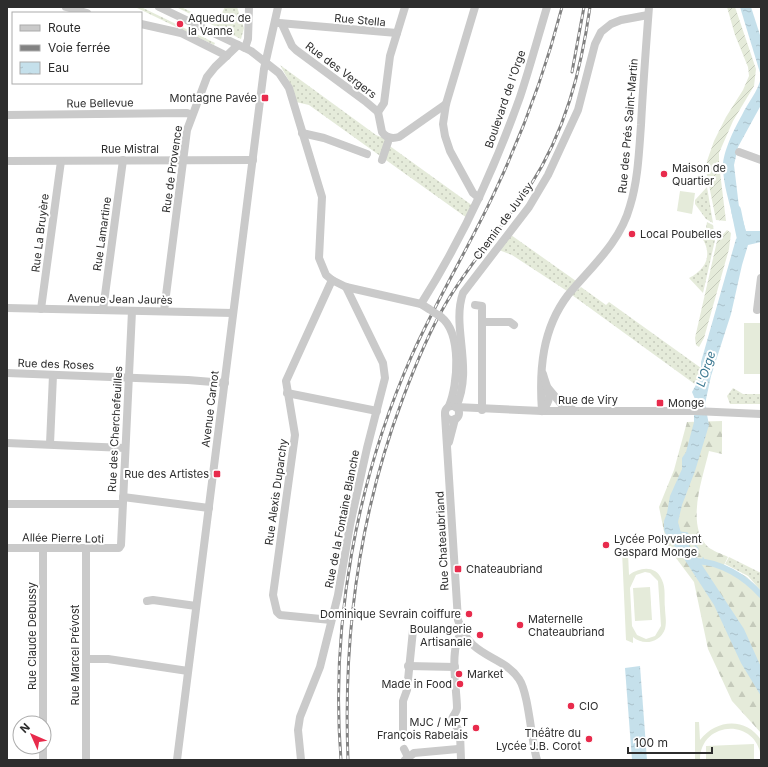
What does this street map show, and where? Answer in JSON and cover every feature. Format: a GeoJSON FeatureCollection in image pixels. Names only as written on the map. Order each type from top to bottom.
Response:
{"type":"FeatureCollection","features":[{"type":"Feature","properties":{"kind":"street"},"geometry":{"type":"LineString","coordinates":[[66,7],[84,12]]}},
{"type":"Feature","properties":{"kind":"street"},"geometry":{"type":"LineString","coordinates":[[159,7],[242,46],[266,61],[286,81],[322,197],[319,258],[321,266],[332,280],[346,287],[421,304],[441,317],[450,327],[456,359],[457,369],[452,407]]}},
{"type":"Feature","properties":{"kind":"street"},"geometry":{"type":"LineString","coordinates":[[241,7],[249,11],[248,39],[242,46]]}},
{"type":"Feature","properties":{"kind":"street","name":"Avenue Carnot"},"geometry":{"type":"LineString","coordinates":[[177,760],[252,160],[266,61],[278,23],[278,7]]}},
{"type":"Feature","properties":{"kind":"street"},"geometry":{"type":"LineString","coordinates":[[382,160],[387,139],[382,132],[378,112],[384,103],[390,56],[405,7]]}},
{"type":"Feature","properties":{"kind":"street"},"geometry":{"type":"LineString","coordinates":[[476,7],[446,104],[443,124],[450,151],[473,192],[480,198]]}},
{"type":"Feature","properties":{"kind":"street","name":"Boulevard de l'Orge"},"geometry":{"type":"LineString","coordinates":[[421,304],[456,245],[480,198],[520,96],[547,7]]}},
{"type":"Feature","properties":{"kind":"street","name":"Chemin de Juvisy"},"geometry":{"type":"LineString","coordinates":[[452,407],[464,377],[460,308],[463,293],[529,207],[548,176],[578,110],[595,44],[601,32],[616,22],[649,11]]}},
{"type":"Feature","properties":{"kind":"street","name":"Rue des Prés Saint-Martin"},"geometry":{"type":"LineString","coordinates":[[542,411],[541,364],[547,336],[555,317],[568,296],[612,243],[626,220],[630,206],[638,158],[649,11]]}},
{"type":"Feature","properties":{"kind":"street","name":"Rue Stella"},"geometry":{"type":"LineString","coordinates":[[278,23],[397,34]]}},
{"type":"Feature","properties":{"kind":"street","name":"Rue des Vergers"},"geometry":{"type":"LineString","coordinates":[[278,23],[296,50],[378,112]]}},
{"type":"Feature","properties":{"kind":"street"},"geometry":{"type":"LineString","coordinates":[[142,24],[181,33],[226,56]]}},
{"type":"Feature","properties":{"kind":"street","name":"Rue de Provence"},"geometry":{"type":"LineString","coordinates":[[164,311],[187,130],[207,77],[226,56],[242,46]]}},
{"type":"Feature","properties":{"kind":"street"},"geometry":{"type":"LineString","coordinates":[[387,139],[399,137],[446,104]]}},
{"type":"Feature","properties":{"kind":"street","name":"Rue Bellevue"},"geometry":{"type":"LineString","coordinates":[[7,115],[187,113],[192,115]]}},
{"type":"Feature","properties":{"kind":"street"},"geometry":{"type":"LineString","coordinates":[[302,133],[324,138],[367,154]]}},
{"type":"Feature","properties":{"kind":"street"},"geometry":{"type":"LineString","coordinates":[[739,152],[761,160]]}},
{"type":"Feature","properties":{"kind":"street","name":"Rue Lamartine"},"geometry":{"type":"LineString","coordinates":[[103,310],[123,160]]}},
{"type":"Feature","properties":{"kind":"street","name":"Rue Mistral"},"geometry":{"type":"LineString","coordinates":[[7,161],[252,160]]}},
{"type":"Feature","properties":{"kind":"street","name":"Rue La Bruyère"},"geometry":{"type":"LineString","coordinates":[[41,309],[61,161]]}},
{"type":"Feature","properties":{"kind":"street"},"geometry":{"type":"LineString","coordinates":[[757,310],[761,278]]}},
{"type":"Feature","properties":{"kind":"street","name":"Rue Alexis Duparchy"},"geometry":{"type":"LineString","coordinates":[[331,620],[280,615],[277,612],[273,595],[294,435],[286,381],[332,280]]}},
{"type":"Feature","properties":{"kind":"street","name":"Rue de la Fontaine Blanche"},"geometry":{"type":"LineString","coordinates":[[300,760],[299,722],[320,667],[338,595],[350,525],[384,384],[385,368],[346,287]]}},
{"type":"Feature","properties":{"kind":"street"},"geometry":{"type":"LineString","coordinates":[[475,304],[482,306],[482,410]]}},
{"type":"Feature","properties":{"kind":"street","name":"Avenue Jean Jaurès"},"geometry":{"type":"LineString","coordinates":[[7,308],[233,313]]}},
{"type":"Feature","properties":{"kind":"street","name":"Rue des Cherchefeuilles"},"geometry":{"type":"LineString","coordinates":[[119,548],[121,545],[132,311]]}},
{"type":"Feature","properties":{"kind":"street"},"geometry":{"type":"LineString","coordinates":[[482,322],[510,322],[514,325]]}},
{"type":"Feature","properties":{"kind":"street","name":"Rue des Prés Saint-Martin"},"geometry":{"type":"LineString","coordinates":[[541,364],[548,388],[549,399],[542,411]]}},
{"type":"Feature","properties":{"kind":"street","name":"Rue des Roses"},"geometry":{"type":"LineString","coordinates":[[7,373],[225,383]]}},
{"type":"Feature","properties":{"kind":"street"},"geometry":{"type":"LineString","coordinates":[[50,444],[53,375]]}},
{"type":"Feature","properties":{"kind":"street","name":"Rue des Prés Saint-Martin"},"geometry":{"type":"LineString","coordinates":[[548,388],[562,405],[577,411]]}},
{"type":"Feature","properties":{"kind":"street"},"geometry":{"type":"LineString","coordinates":[[287,393],[377,411]]}},
{"type":"Feature","properties":{"kind":"street"},"geometry":{"type":"LineString","coordinates":[[452,407],[458,411],[456,418],[449,419],[445,415],[446,409],[452,407]]}},
{"type":"Feature","properties":{"kind":"street","name":"Rue de Viry"},"geometry":{"type":"LineString","coordinates":[[452,407],[482,410],[542,411],[702,411]]}},
{"type":"Feature","properties":{"kind":"street"},"geometry":{"type":"LineString","coordinates":[[702,411],[761,409]]}},
{"type":"Feature","properties":{"kind":"street","name":"Rue de Viry"},"geometry":{"type":"LineString","coordinates":[[456,418],[482,410]]}},
{"type":"Feature","properties":{"kind":"street"},"geometry":{"type":"LineString","coordinates":[[702,411],[721,414],[761,414]]}},
{"type":"Feature","properties":{"kind":"street","name":"Rue Chateaubriand"},"geometry":{"type":"LineString","coordinates":[[445,415],[457,615],[463,632]]}},
{"type":"Feature","properties":{"kind":"street","name":"Rue Chateaubriand"},"geometry":{"type":"LineString","coordinates":[[448,448],[450,435],[456,418]]}},
{"type":"Feature","properties":{"kind":"street"},"geometry":{"type":"LineString","coordinates":[[7,443],[125,448]]}},
{"type":"Feature","properties":{"kind":"street"},"geometry":{"type":"LineString","coordinates":[[7,504],[123,501],[209,508]]}},
{"type":"Feature","properties":{"kind":"street","name":"Allée Pierre Loti"},"geometry":{"type":"LineString","coordinates":[[7,548],[119,548]]}},
{"type":"Feature","properties":{"kind":"street","name":"Rue Claude Debussy"},"geometry":{"type":"LineString","coordinates":[[43,715],[44,549]]}},
{"type":"Feature","properties":{"kind":"street","name":"Rue Marcel Prévost"},"geometry":{"type":"LineString","coordinates":[[86,549],[86,760]]}},
{"type":"Feature","properties":{"kind":"street"},"geometry":{"type":"LineString","coordinates":[[147,601],[153,600],[196,606]]}},
{"type":"Feature","properties":{"kind":"street"},"geometry":{"type":"LineString","coordinates":[[403,738],[403,700],[406,690],[413,630]]}},
{"type":"Feature","properties":{"kind":"street"},"geometry":{"type":"LineString","coordinates":[[461,760],[460,733],[452,719],[457,710],[455,667],[458,638],[463,632],[478,650],[508,668],[518,678],[523,688],[537,760]]}},
{"type":"Feature","properties":{"kind":"street"},"geometry":{"type":"LineString","coordinates":[[86,659],[108,659],[188,671]]}},
{"type":"Feature","properties":{"kind":"street"},"geometry":{"type":"LineString","coordinates":[[408,666],[455,667]]}},
{"type":"Feature","properties":{"kind":"street"},"geometry":{"type":"LineString","coordinates":[[404,749],[406,758],[414,753],[458,749]]}},
{"type":"Feature","properties":{"kind":"green space"},"geometry":{"type":"Polygon","coordinates":[[[135,7],[141,7],[215,43],[214,45],[135,7]]]}},
{"type":"Feature","properties":{"kind":"green space"},"geometry":{"type":"Polygon","coordinates":[[[176,7],[181,7],[216,24],[225,7],[237,7],[244,28],[241,39],[176,7]]]}},
{"type":"Feature","properties":{"kind":"green space"},"geometry":{"type":"Polygon","coordinates":[[[727,7],[735,7],[756,69],[754,86],[733,121],[719,153],[726,221],[716,220],[706,170],[707,161],[714,141],[726,117],[743,90],[749,76],[748,67],[735,35],[727,7]]]}},
{"type":"Feature","properties":{"kind":"green space"},"geometry":{"type":"Polygon","coordinates":[[[280,65],[376,135],[388,140],[387,144],[473,206],[467,218],[309,105],[296,102],[293,88],[280,65]]]}},
{"type":"Feature","properties":{"kind":"green space"},"geometry":{"type":"Polygon","coordinates":[[[707,187],[713,223],[706,219],[695,204],[695,200],[707,187]]]}},
{"type":"Feature","properties":{"kind":"green space"},"geometry":{"type":"Polygon","coordinates":[[[680,191],[695,193],[692,214],[677,211],[680,191]]]}},
{"type":"Feature","properties":{"kind":"green space"},"geometry":{"type":"Polygon","coordinates":[[[707,222],[713,225],[715,240],[703,293],[689,278],[701,269],[707,259],[706,247],[699,234],[706,228],[707,222]]]}},
{"type":"Feature","properties":{"kind":"green space"},"geometry":{"type":"Polygon","coordinates":[[[727,230],[731,233],[729,249],[704,338],[699,347],[696,345],[695,338],[717,241],[727,230]]]}},
{"type":"Feature","properties":{"kind":"green space"},"geometry":{"type":"Polygon","coordinates":[[[511,235],[576,281],[567,291],[512,255],[499,250],[511,235]]]}},
{"type":"Feature","properties":{"kind":"green space"},"geometry":{"type":"Polygon","coordinates":[[[581,287],[606,305],[609,302],[701,368],[701,376],[696,385],[572,295],[581,287]]]}},
{"type":"Feature","properties":{"kind":"green space"},"geometry":{"type":"Polygon","coordinates":[[[744,323],[761,323],[761,374],[744,374],[744,323]]]}},
{"type":"Feature","properties":{"kind":"green space"},"geometry":{"type":"Polygon","coordinates":[[[733,388],[743,394],[761,394],[761,404],[730,404],[727,396],[733,388]]]}},
{"type":"Feature","properties":{"kind":"green space"},"geometry":{"type":"Polygon","coordinates":[[[722,421],[722,454],[709,451],[698,500],[698,526],[701,538],[708,547],[728,557],[724,565],[747,577],[761,592],[761,733],[732,701],[708,649],[694,582],[667,546],[659,507],[674,470],[687,422],[722,421]]]}},
{"type":"Feature","properties":{"kind":"green space"},"geometry":{"type":"Polygon","coordinates":[[[622,551],[628,553],[629,575],[638,570],[647,569],[656,572],[659,575],[664,586],[666,621],[663,634],[651,642],[642,642],[633,637],[633,643],[626,640],[622,551]],[[645,572],[636,575],[630,588],[632,626],[637,635],[646,639],[655,636],[661,626],[658,581],[650,573],[645,572]]]}},
{"type":"Feature","properties":{"kind":"green space"},"geometry":{"type":"Polygon","coordinates":[[[729,557],[761,573],[761,591],[748,576],[725,564],[729,557]]]}},
{"type":"Feature","properties":{"kind":"green space"},"geometry":{"type":"Polygon","coordinates":[[[650,587],[652,620],[635,621],[633,588],[650,587]]]}},
{"type":"Feature","properties":{"kind":"green space"},"geometry":{"type":"Polygon","coordinates":[[[695,722],[699,722],[700,740],[714,728],[722,725],[739,724],[747,727],[761,740],[761,757],[757,744],[749,735],[740,730],[729,729],[718,731],[709,737],[702,747],[700,760],[695,760],[695,722]]]}},
{"type":"Feature","properties":{"kind":"green space"},"geometry":{"type":"Polygon","coordinates":[[[754,744],[754,760],[706,760],[706,746],[754,744]]]}},
{"type":"Feature","properties":{"kind":"water"},"geometry":{"type":"Polygon","coordinates":[[[740,7],[751,7],[761,38],[761,76],[740,7]]]}},
{"type":"Feature","properties":{"kind":"water","name":"L'Orge"},"geometry":{"type":"Polygon","coordinates":[[[761,77],[761,105],[738,147],[734,165],[739,207],[746,231],[761,231],[761,242],[748,245],[742,265],[731,314],[711,376],[705,404],[709,425],[695,471],[682,505],[678,522],[681,533],[744,629],[761,667],[761,696],[741,663],[714,605],[679,551],[668,539],[664,530],[664,521],[670,496],[682,469],[682,458],[686,452],[694,422],[694,411],[697,411],[697,404],[692,392],[701,376],[701,362],[736,239],[743,232],[740,224],[733,219],[724,180],[723,160],[732,134],[755,92],[761,77]]]}},
{"type":"Feature","properties":{"kind":"water"},"geometry":{"type":"Polygon","coordinates":[[[640,666],[647,760],[632,760],[625,668],[640,666]]]}},
{"type":"Feature","properties":{"kind":"waterway","name":"L'Orge"},"geometry":{"type":"LineString","coordinates":[[736,210],[742,239],[741,245]]}},
{"type":"Feature","properties":{"kind":"waterway"},"geometry":{"type":"LineString","coordinates":[[678,532],[687,533],[698,549]]}},
{"type":"Feature","properties":{"kind":"waterway"},"geometry":{"type":"LineString","coordinates":[[703,558],[704,562]]}},
{"type":"Feature","properties":{"kind":"waterway"},"geometry":{"type":"LineString","coordinates":[[696,561],[723,567],[748,582],[761,595]]}},
{"type":"Feature","properties":{"kind":"railway"},"geometry":{"type":"LineString","coordinates":[[341,760],[339,709],[340,657],[344,605],[362,502],[376,451],[393,402],[422,333],[487,208],[507,165],[542,76],[562,7]]}},
{"type":"Feature","properties":{"kind":"railway"},"geometry":{"type":"LineString","coordinates":[[572,72],[584,7]]}},
{"type":"Feature","properties":{"kind":"railway"},"geometry":{"type":"LineString","coordinates":[[348,760],[348,667],[357,576],[375,486],[388,442],[412,374],[439,316],[465,274],[530,186],[553,144],[562,123],[576,78],[582,54],[590,7]]}},
{"type":"Feature","properties":{"kind":"place","name":"Aqueduc de la Vanne"},"geometry":{"type":"Point","coordinates":[180,24]}},
{"type":"Feature","properties":{"kind":"place","name":"Montagne Pavée"},"geometry":{"type":"Point","coordinates":[265,98]}},
{"type":"Feature","properties":{"kind":"place","name":"Maison de Quartier"},"geometry":{"type":"Point","coordinates":[664,174]}},
{"type":"Feature","properties":{"kind":"place","name":"Local Poubelles"},"geometry":{"type":"Point","coordinates":[632,234]}},
{"type":"Feature","properties":{"kind":"place","name":"Monge"},"geometry":{"type":"Point","coordinates":[660,403]}},
{"type":"Feature","properties":{"kind":"place","name":"Rue des Artistes"},"geometry":{"type":"Point","coordinates":[217,474]}},
{"type":"Feature","properties":{"kind":"place","name":"Lycée Polyvalent Gaspard Monge"},"geometry":{"type":"Point","coordinates":[606,545]}},
{"type":"Feature","properties":{"kind":"place","name":"Chateaubriand"},"geometry":{"type":"Point","coordinates":[458,569]}},
{"type":"Feature","properties":{"kind":"place","name":"Dominique Sevrain coiffure"},"geometry":{"type":"Point","coordinates":[469,614]}},
{"type":"Feature","properties":{"kind":"place","name":"Maternelle Chateaubriand"},"geometry":{"type":"Point","coordinates":[520,625]}},
{"type":"Feature","properties":{"kind":"place","name":"Boulangerie Artisanale"},"geometry":{"type":"Point","coordinates":[480,635]}},
{"type":"Feature","properties":{"kind":"place","name":"Market"},"geometry":{"type":"Point","coordinates":[459,674]}},
{"type":"Feature","properties":{"kind":"place","name":"Made in Food"},"geometry":{"type":"Point","coordinates":[460,684]}},
{"type":"Feature","properties":{"kind":"place","name":"CIO"},"geometry":{"type":"Point","coordinates":[571,706]}},
{"type":"Feature","properties":{"kind":"place","name":"MJC / MPT François Rabelais"},"geometry":{"type":"Point","coordinates":[476,728]}},
{"type":"Feature","properties":{"kind":"place","name":"Théâtre du Lycée J.B. Corot"},"geometry":{"type":"Point","coordinates":[589,739]}}]}
